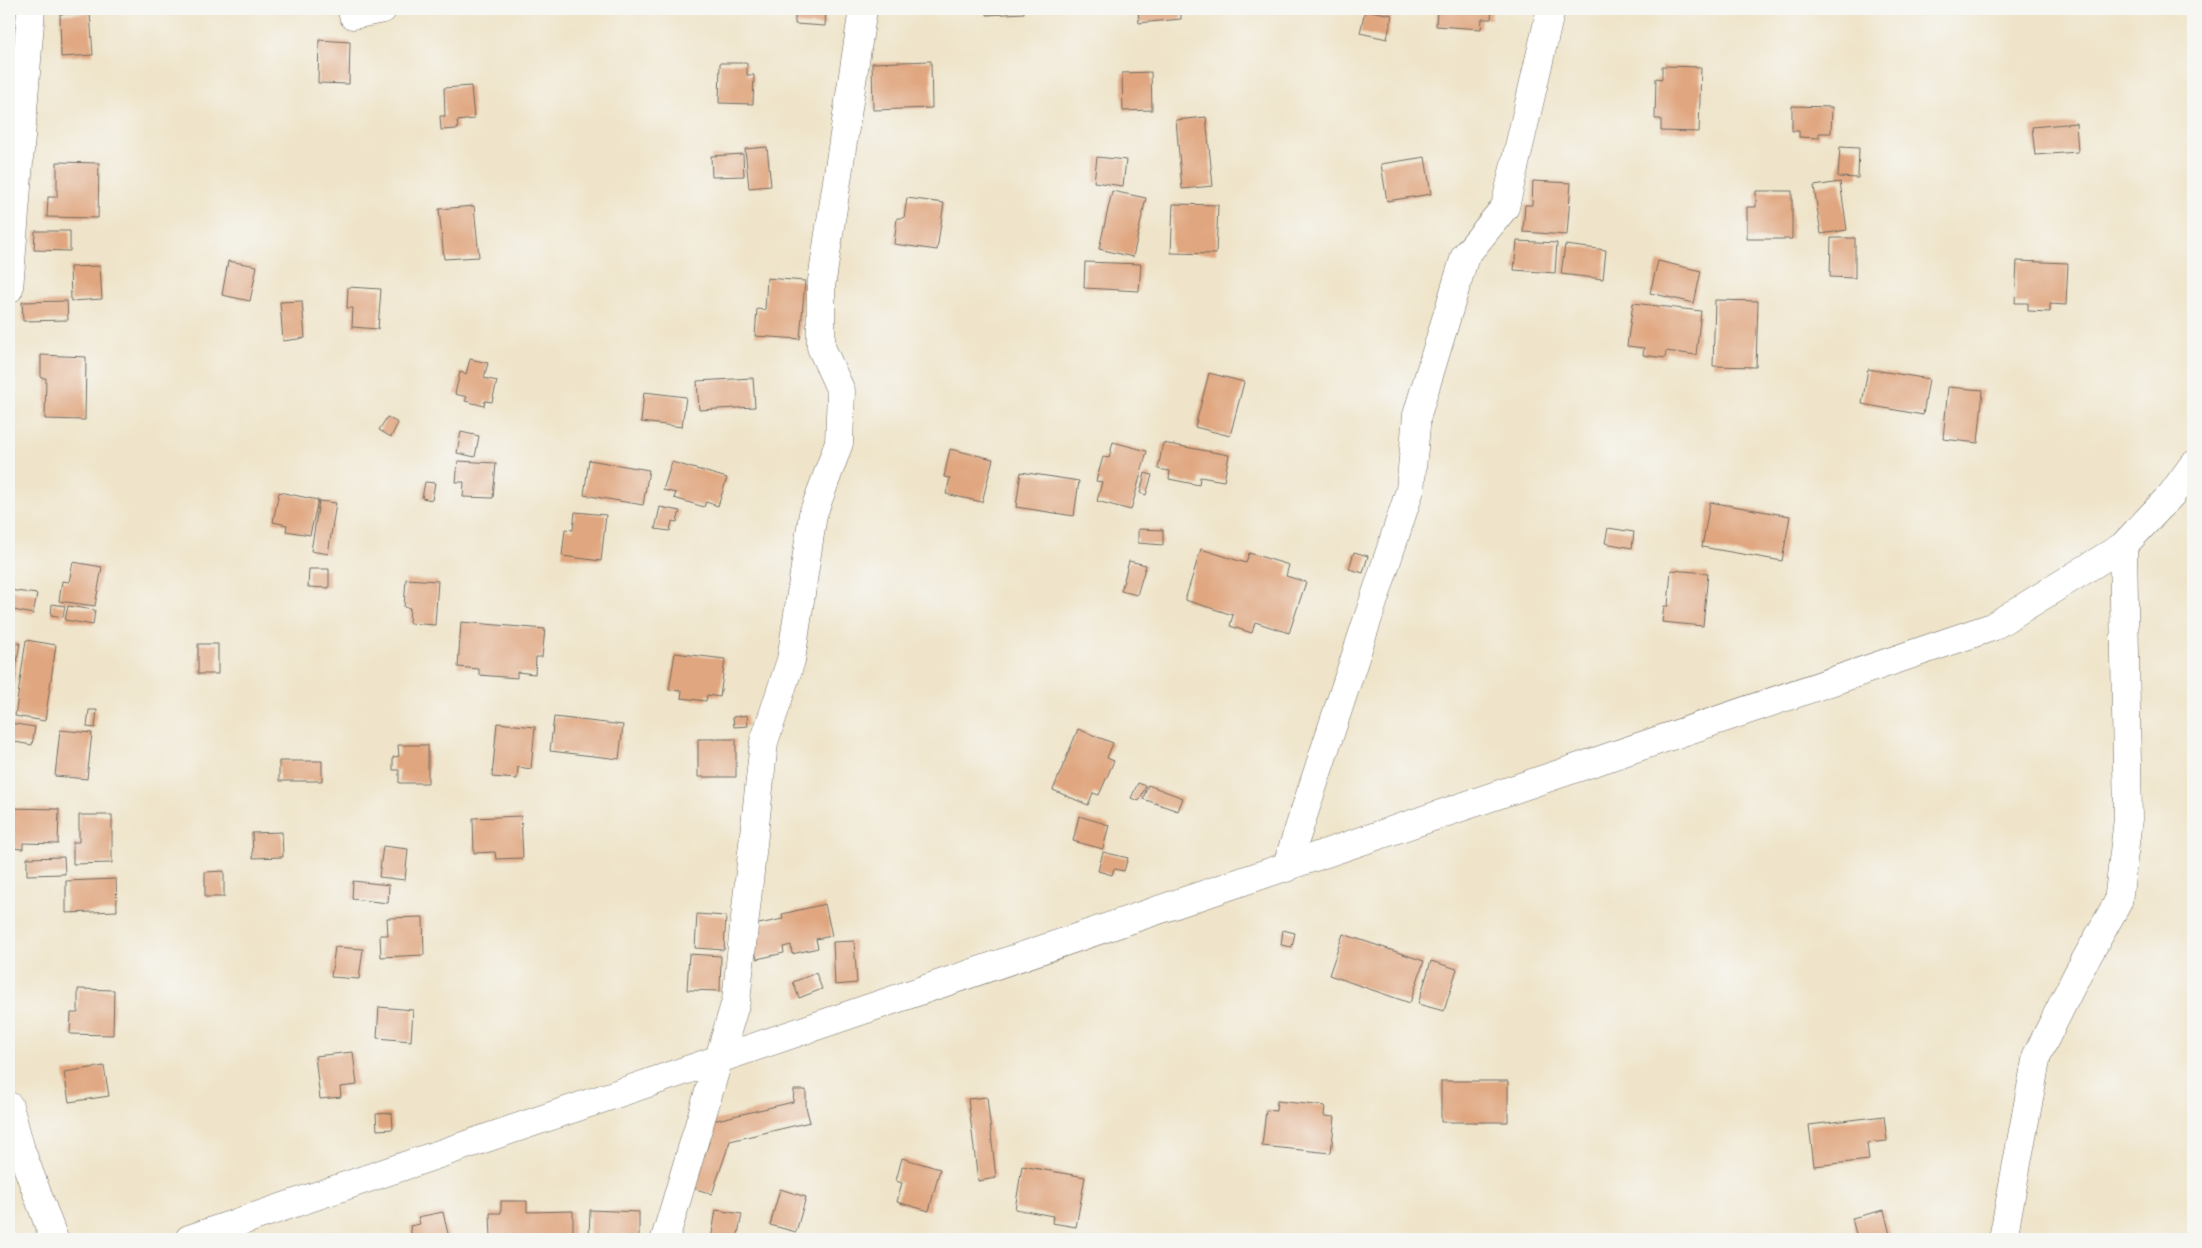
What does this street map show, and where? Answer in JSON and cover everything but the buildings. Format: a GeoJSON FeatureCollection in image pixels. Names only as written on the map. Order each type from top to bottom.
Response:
{"type":"FeatureCollection","features":[{"type":"Feature","properties":{"kind":"street"},"geometry":{"type":"LineString","coordinates":[[9,289],[30,9]]}},
{"type":"Feature","properties":{"kind":"street"},"geometry":{"type":"LineString","coordinates":[[352,9],[353,15],[383,9]]}},
{"type":"Feature","properties":{"kind":"street"},"geometry":{"type":"LineString","coordinates":[[665,1239],[736,1001],[764,742],[791,660],[813,514],[839,443],[842,391],[821,347],[821,287],[863,9]]}},
{"type":"Feature","properties":{"kind":"street"},"geometry":{"type":"LineString","coordinates":[[1286,868],[1410,490],[1417,415],[1465,256],[1505,207],[1551,9]]}},
{"type":"Feature","properties":{"kind":"street"},"geometry":{"type":"LineString","coordinates":[[189,1239],[1992,627],[2123,546],[2183,495],[2193,465]]}},
{"type":"Feature","properties":{"kind":"street"},"geometry":{"type":"LineString","coordinates":[[2003,1239],[2037,1055],[2078,973],[2118,902],[2128,819],[2123,546]]}},
{"type":"Feature","properties":{"kind":"street"},"geometry":{"type":"LineString","coordinates":[[9,1106],[21,1150],[54,1239]]}}]}
